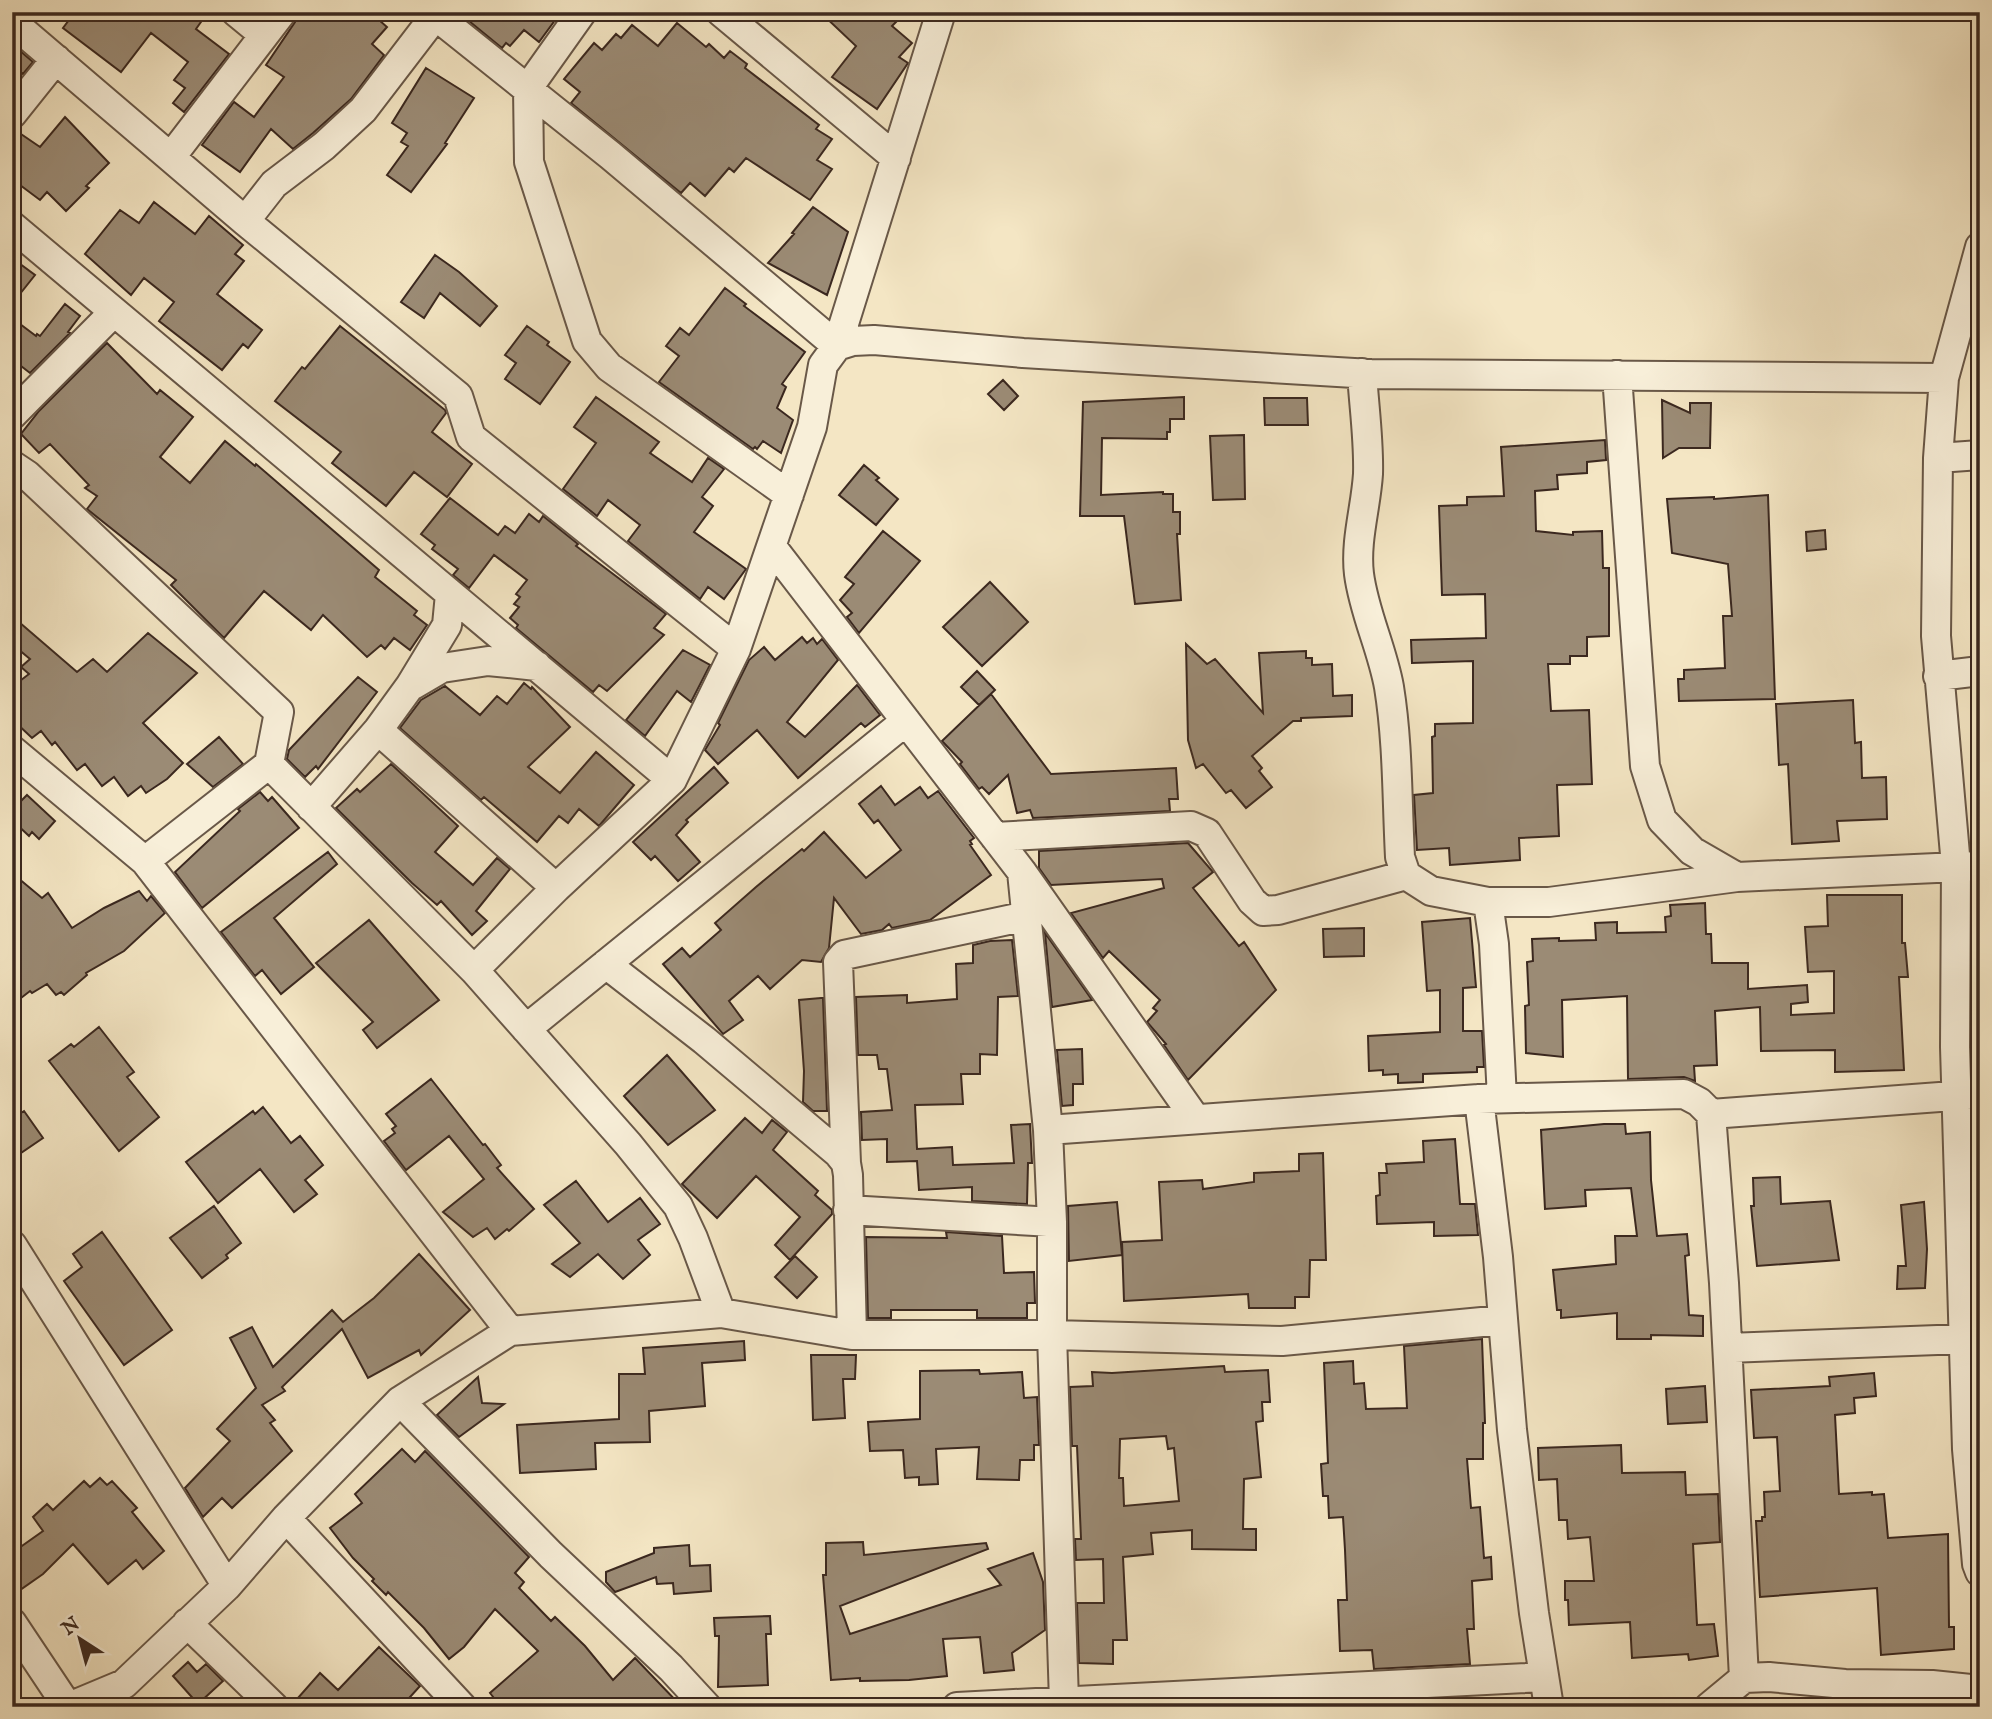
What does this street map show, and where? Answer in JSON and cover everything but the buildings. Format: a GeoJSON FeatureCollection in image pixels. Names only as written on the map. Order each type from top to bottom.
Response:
{"type":"FeatureCollection","features":[{"type":"Feature","properties":{"kind":"street"},"geometry":{"type":"LineString","coordinates":[[236,12],[264,35]]}},
{"type":"Feature","properties":{"kind":"street"},"geometry":{"type":"LineString","coordinates":[[171,157],[282,12]]}},
{"type":"Feature","properties":{"kind":"street"},"geometry":{"type":"LineString","coordinates":[[582,12],[528,88],[529,162],[587,341],[610,367],[789,495]]}},
{"type":"Feature","properties":{"kind":"street"},"geometry":{"type":"LineString","coordinates":[[721,12],[896,158]]}},
{"type":"Feature","properties":{"kind":"street"},"geometry":{"type":"LineString","coordinates":[[474,970],[556,888],[672,780],[736,649],[811,427],[823,365],[837,346],[941,12]]}},
{"type":"Feature","properties":{"kind":"street"},"geometry":{"type":"LineString","coordinates":[[245,221],[274,184],[324,146],[363,110],[433,14],[528,88],[837,346]]}},
{"type":"Feature","properties":{"kind":"street"},"geometry":{"type":"LineString","coordinates":[[12,22],[245,221],[458,396],[471,437],[736,649]]}},
{"type":"Feature","properties":{"kind":"street"},"geometry":{"type":"LineString","coordinates":[[12,114],[56,59]]}},
{"type":"Feature","properties":{"kind":"street"},"geometry":{"type":"LineString","coordinates":[[12,226],[672,780]]}},
{"type":"Feature","properties":{"kind":"street"},"geometry":{"type":"LineString","coordinates":[[1980,247],[1944,378],[1938,458],[1936,636],[1938,676],[1968,866],[1955,1047],[1968,1095],[1964,1339],[1975,1482],[1977,1564],[1980,1572]]}},
{"type":"Feature","properties":{"kind":"street"},"geometry":{"type":"LineString","coordinates":[[12,415],[114,312]]}},
{"type":"Feature","properties":{"kind":"street"},"geometry":{"type":"LineString","coordinates":[[837,346],[853,341],[874,340],[1023,353],[1362,373],[1944,378]]}},
{"type":"Feature","properties":{"kind":"street"},"geometry":{"type":"LineString","coordinates":[[1362,373],[1368,459],[1361,521],[1359,574],[1389,686],[1393,715],[1400,857],[1406,875],[1431,891],[1488,902],[1549,902],[1737,877],[1968,866]]}},
{"type":"Feature","properties":{"kind":"street"},"geometry":{"type":"LineString","coordinates":[[1617,374],[1645,766],[1662,820],[1692,850],[1737,877]]}},
{"type":"Feature","properties":{"kind":"street"},"geometry":{"type":"LineString","coordinates":[[1938,458],[1980,455]]}},
{"type":"Feature","properties":{"kind":"street"},"geometry":{"type":"LineString","coordinates":[[12,465],[27,475],[279,712],[269,764],[145,861]]}},
{"type":"Feature","properties":{"kind":"street"},"geometry":{"type":"LineString","coordinates":[[772,547],[1022,872],[1195,1118]]}},
{"type":"Feature","properties":{"kind":"street"},"geometry":{"type":"LineString","coordinates":[[311,807],[379,730],[410,686],[447,625],[450,594]]}},
{"type":"Feature","properties":{"kind":"street"},"geometry":{"type":"LineString","coordinates":[[410,686],[442,667],[488,661],[537,666]]}},
{"type":"Feature","properties":{"kind":"street"},"geometry":{"type":"LineString","coordinates":[[1938,676],[1980,671]]}},
{"type":"Feature","properties":{"kind":"street"},"geometry":{"type":"LineString","coordinates":[[526,1029],[906,720]]}},
{"type":"Feature","properties":{"kind":"street"},"geometry":{"type":"LineString","coordinates":[[379,730],[556,888]]}},
{"type":"Feature","properties":{"kind":"street"},"geometry":{"type":"LineString","coordinates":[[12,750],[145,861],[510,1331]]}},
{"type":"Feature","properties":{"kind":"street"},"geometry":{"type":"LineString","coordinates":[[269,764],[474,970],[628,1144],[678,1206],[721,1313]]}},
{"type":"Feature","properties":{"kind":"street"},"geometry":{"type":"LineString","coordinates":[[995,837],[1191,826],[1207,834],[1252,901],[1264,911],[1278,910],[1406,875]]}},
{"type":"Feature","properties":{"kind":"street"},"geometry":{"type":"LineString","coordinates":[[1022,872],[1048,1130],[1052,1222],[1052,1335],[1084,1703]]}},
{"type":"Feature","properties":{"kind":"street"},"geometry":{"type":"LineString","coordinates":[[1488,902],[1494,944],[1490,1099],[1498,1256],[1515,1457],[1534,1613],[1549,1707]]}},
{"type":"Feature","properties":{"kind":"street"},"geometry":{"type":"LineString","coordinates":[[852,1335],[838,962],[844,955],[1027,916]]}},
{"type":"Feature","properties":{"kind":"street"},"geometry":{"type":"LineString","coordinates":[[606,964],[735,1066],[838,1153],[846,1163]]}},
{"type":"Feature","properties":{"kind":"street"},"geometry":{"type":"LineString","coordinates":[[1048,1130],[1490,1099],[1684,1094],[1699,1102],[1711,1114],[1728,1348],[1744,1678]]}},
{"type":"Feature","properties":{"kind":"street"},"geometry":{"type":"LineString","coordinates":[[1711,1114],[1968,1095]]}},
{"type":"Feature","properties":{"kind":"street"},"geometry":{"type":"LineString","coordinates":[[848,1210],[1052,1222]]}},
{"type":"Feature","properties":{"kind":"street"},"geometry":{"type":"LineString","coordinates":[[12,1245],[24,1287],[227,1586]]}},
{"type":"Feature","properties":{"kind":"street"},"geometry":{"type":"LineString","coordinates":[[12,1623],[68,1707],[124,1684],[227,1586],[286,1518],[400,1401],[510,1331],[721,1313],[852,1335],[1052,1335],[1282,1340],[1503,1320]]}},
{"type":"Feature","properties":{"kind":"street"},"geometry":{"type":"LineString","coordinates":[[1728,1348],[1964,1339]]}},
{"type":"Feature","properties":{"kind":"street"},"geometry":{"type":"LineString","coordinates":[[400,1401],[551,1555],[671,1668],[707,1707]]}},
{"type":"Feature","properties":{"kind":"street"},"geometry":{"type":"LineString","coordinates":[[286,1518],[462,1707]]}},
{"type":"Feature","properties":{"kind":"street"},"geometry":{"type":"LineString","coordinates":[[187,1623],[268,1705]]}},
{"type":"Feature","properties":{"kind":"street"},"geometry":{"type":"LineString","coordinates":[[957,1707],[1302,1698],[1544,1676]]}},
{"type":"Feature","properties":{"kind":"street"},"geometry":{"type":"LineString","coordinates":[[1709,1707],[1744,1678],[1769,1677],[1840,1695],[1932,1685],[1980,1690]]}}]}
